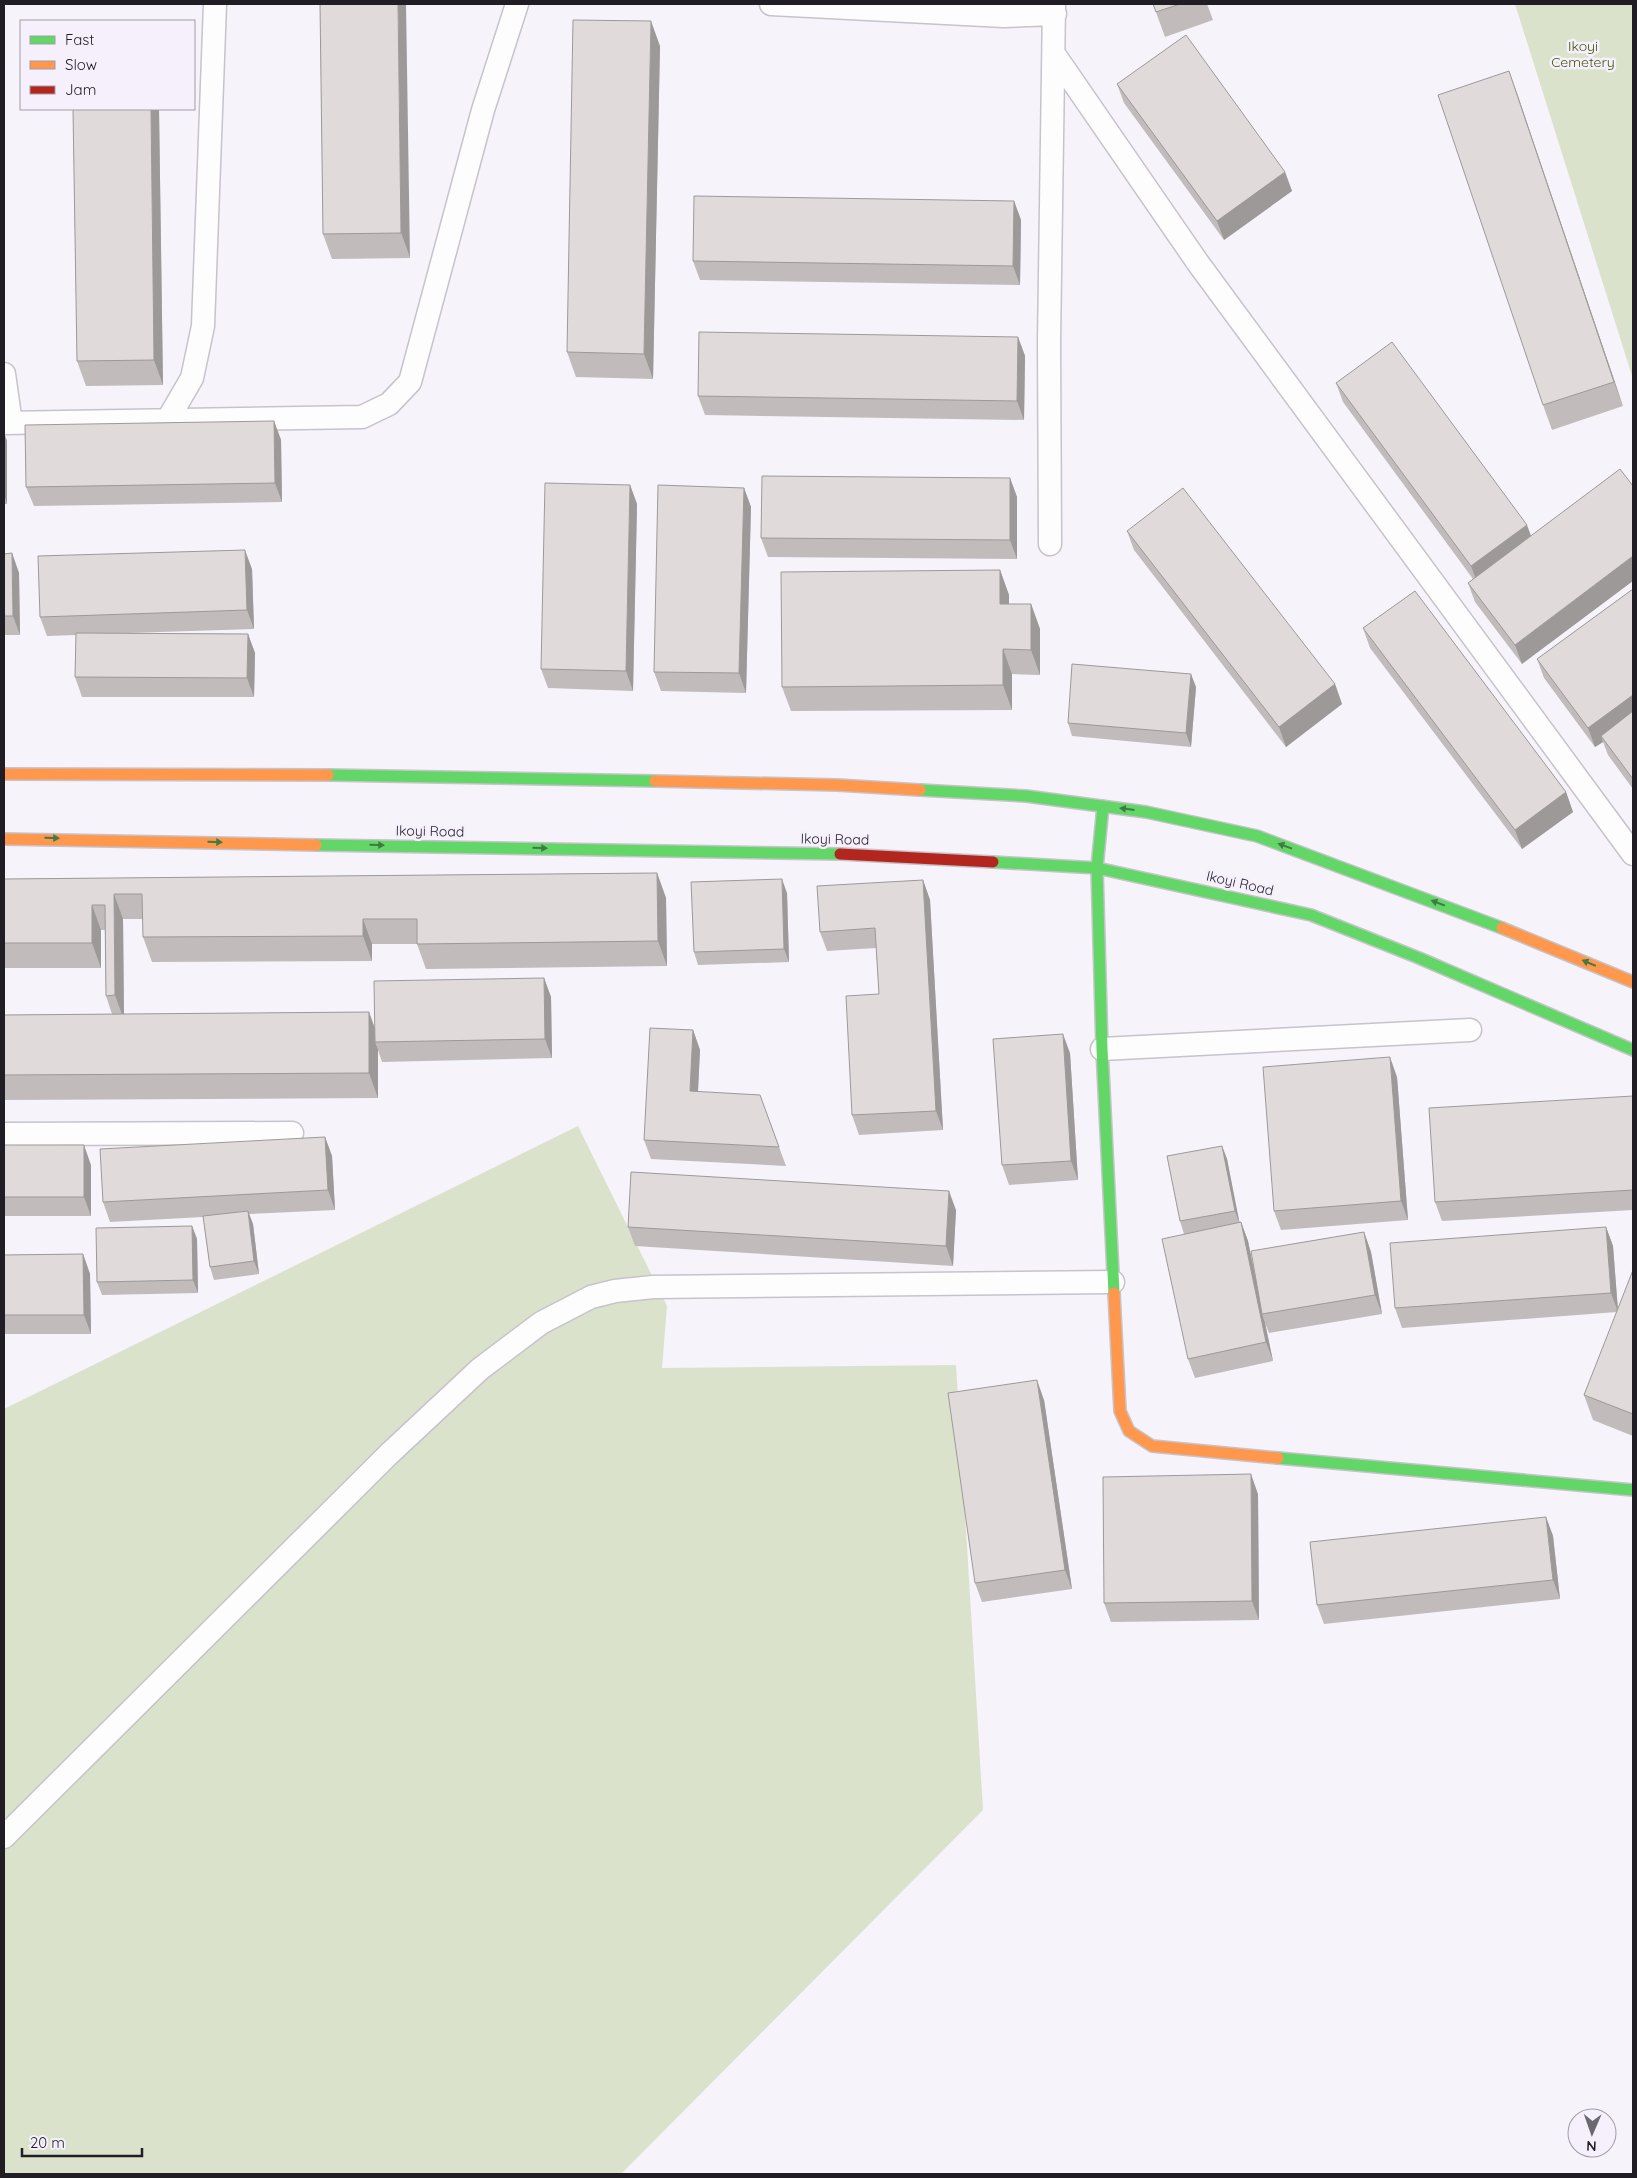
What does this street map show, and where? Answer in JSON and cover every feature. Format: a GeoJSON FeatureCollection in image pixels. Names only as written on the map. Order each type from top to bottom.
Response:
{"type":"FeatureCollection","features":[{"type":"Feature","properties":{"kind":"main road"},"geometry":{"type":"LineString","coordinates":[[4,774],[292,774],[837,784],[1026,796],[1146,812],[1257,836],[1472,916],[1633,982]]}},
{"type":"Feature","properties":{"kind":"main road"},"geometry":{"type":"LineString","coordinates":[[1103,806],[1098,868],[1102,1049],[1120,1411],[1129,1431],[1152,1446],[1633,1490]]}},
{"type":"Feature","properties":{"kind":"main road","name":"Ikoyi Road"},"geometry":{"type":"LineString","coordinates":[[4,839],[870,855],[1098,868],[1311,916],[1418,958],[1633,1050]]}},
{"type":"Feature","properties":{"kind":"lane"},"geometry":{"type":"LineString","coordinates":[[167,421],[192,378],[203,326],[215,4]]}},
{"type":"Feature","properties":{"kind":"lane"},"geometry":{"type":"LineString","coordinates":[[4,374],[8,423],[362,417],[389,404],[410,382],[483,110],[517,4]]}},
{"type":"Feature","properties":{"kind":"lane"},"geometry":{"type":"LineString","coordinates":[[771,4],[1004,16],[1054,9],[1049,342],[1050,544]]}},
{"type":"Feature","properties":{"kind":"lane"},"geometry":{"type":"LineString","coordinates":[[1054,54],[1198,263],[1633,854]]}},
{"type":"Feature","properties":{"kind":"lane"},"geometry":{"type":"LineString","coordinates":[[1102,1049],[1470,1030]]}},
{"type":"Feature","properties":{"kind":"lane"},"geometry":{"type":"LineString","coordinates":[[4,1134],[292,1133]]}},
{"type":"Feature","properties":{"kind":"lane"},"geometry":{"type":"LineString","coordinates":[[4,1837],[390,1454],[480,1369],[541,1322],[591,1297],[615,1291],[653,1287],[1114,1282]]}},
{"type":"Feature","properties":{"kind":"green space","name":"Ikoyi Cemetery"},"geometry":{"type":"Polygon","coordinates":[[[1515,4],[1633,4],[1633,379],[1515,4]]]}},
{"type":"Feature","properties":{"kind":"green space"},"geometry":{"type":"Polygon","coordinates":[[[578,1126],[667,1306],[662,1368],[956,1365],[983,1810],[621,2174],[4,2174],[4,1409],[578,1126]]]}},
{"type":"Feature","properties":{"kind":"building"},"geometry":{"type":"Polygon","coordinates":[[[320,4],[398,4],[401,233],[323,234],[320,4]]]}},
{"type":"Feature","properties":{"kind":"building"},"geometry":{"type":"Polygon","coordinates":[[[1153,4],[1180,4],[1156,12],[1153,4]]]}},
{"type":"Feature","properties":{"kind":"building"},"geometry":{"type":"Polygon","coordinates":[[[573,20],[651,21],[644,354],[567,352],[573,20]]]}},
{"type":"Feature","properties":{"kind":"building"},"geometry":{"type":"Polygon","coordinates":[[[1186,35],[1285,172],[1217,221],[1117,84],[1186,35]]]}},
{"type":"Feature","properties":{"kind":"building"},"geometry":{"type":"Polygon","coordinates":[[[1509,71],[1614,382],[1543,405],[1438,95],[1509,71]]]}},
{"type":"Feature","properties":{"kind":"building"},"geometry":{"type":"Polygon","coordinates":[[[73,110],[151,110],[154,360],[77,361],[73,110]]]}},
{"type":"Feature","properties":{"kind":"building"},"geometry":{"type":"Polygon","coordinates":[[[694,196],[1014,201],[1013,266],[693,261],[694,196]]]}},
{"type":"Feature","properties":{"kind":"building"},"geometry":{"type":"Polygon","coordinates":[[[699,332],[1018,337],[1017,401],[698,396],[699,332]]]}},
{"type":"Feature","properties":{"kind":"building"},"geometry":{"type":"Polygon","coordinates":[[[1392,342],[1527,525],[1471,566],[1336,383],[1392,342]]]}},
{"type":"Feature","properties":{"kind":"building"},"geometry":{"type":"Polygon","coordinates":[[[274,421],[275,483],[26,487],[25,425],[274,421]]]}},
{"type":"Feature","properties":{"kind":"building"},"geometry":{"type":"Polygon","coordinates":[[[1620,469],[1633,486],[1633,556],[1515,645],[1468,583],[1620,469]]]}},
{"type":"Feature","properties":{"kind":"building"},"geometry":{"type":"Polygon","coordinates":[[[762,476],[1010,478],[1010,540],[761,538],[762,476]]]}},
{"type":"Feature","properties":{"kind":"building"},"geometry":{"type":"Polygon","coordinates":[[[545,483],[630,485],[626,671],[541,669],[545,483]]]}},
{"type":"Feature","properties":{"kind":"building"},"geometry":{"type":"Polygon","coordinates":[[[658,485],[744,488],[739,673],[654,672],[658,485]]]}},
{"type":"Feature","properties":{"kind":"building"},"geometry":{"type":"Polygon","coordinates":[[[1183,488],[1335,684],[1279,727],[1127,531],[1183,488]]]}},
{"type":"Feature","properties":{"kind":"building"},"geometry":{"type":"Polygon","coordinates":[[[245,550],[247,610],[40,617],[38,556],[245,550]]]}},
{"type":"Feature","properties":{"kind":"building"},"geometry":{"type":"Polygon","coordinates":[[[12,553],[13,616],[4,616],[4,554],[12,553]]]}},
{"type":"Feature","properties":{"kind":"building"},"geometry":{"type":"Polygon","coordinates":[[[1000,570],[1000,604],[1031,604],[1031,650],[1003,649],[1003,685],[782,687],[781,572],[1000,570]]]}},
{"type":"Feature","properties":{"kind":"building"},"geometry":{"type":"Polygon","coordinates":[[[1633,589],[1633,695],[1588,728],[1537,659],[1633,589]]]}},
{"type":"Feature","properties":{"kind":"building"},"geometry":{"type":"Polygon","coordinates":[[[1415,591],[1566,792],[1515,830],[1363,628],[1415,591]]]}},
{"type":"Feature","properties":{"kind":"building"},"geometry":{"type":"Polygon","coordinates":[[[76,633],[248,634],[247,678],[75,677],[76,633]]]}},
{"type":"Feature","properties":{"kind":"building"},"geometry":{"type":"Polygon","coordinates":[[[1072,664],[1191,674],[1186,733],[1068,723],[1072,664]]]}},
{"type":"Feature","properties":{"kind":"building"},"geometry":{"type":"Polygon","coordinates":[[[1633,711],[1633,779],[1601,736],[1633,711]]]}},
{"type":"Feature","properties":{"kind":"building"},"geometry":{"type":"Polygon","coordinates":[[[657,873],[658,941],[417,944],[417,919],[363,919],[363,936],[143,937],[142,894],[114,894],[115,995],[106,996],[105,905],[92,905],[92,943],[4,943],[4,879],[657,873]]]}},
{"type":"Feature","properties":{"kind":"building"},"geometry":{"type":"Polygon","coordinates":[[[782,879],[784,949],[694,952],[691,882],[782,879]]]}},
{"type":"Feature","properties":{"kind":"building"},"geometry":{"type":"Polygon","coordinates":[[[923,880],[936,1111],[852,1115],[846,996],[879,994],[875,928],[820,932],[817,886],[923,880]]]}},
{"type":"Feature","properties":{"kind":"building"},"geometry":{"type":"Polygon","coordinates":[[[544,978],[545,1039],[375,1042],[374,981],[544,978]]]}},
{"type":"Feature","properties":{"kind":"building"},"geometry":{"type":"Polygon","coordinates":[[[369,1012],[369,1073],[4,1075],[4,1015],[369,1012]]]}},
{"type":"Feature","properties":{"kind":"building"},"geometry":{"type":"Polygon","coordinates":[[[650,1028],[693,1030],[690,1091],[760,1095],[779,1147],[644,1140],[650,1028]]]}},
{"type":"Feature","properties":{"kind":"building"},"geometry":{"type":"Polygon","coordinates":[[[1063,1034],[1071,1161],[1002,1165],[993,1039],[1063,1034]]]}},
{"type":"Feature","properties":{"kind":"building"},"geometry":{"type":"Polygon","coordinates":[[[1390,1057],[1401,1201],[1274,1211],[1263,1067],[1390,1057]]]}},
{"type":"Feature","properties":{"kind":"building"},"geometry":{"type":"Polygon","coordinates":[[[1633,1096],[1633,1190],[1435,1202],[1429,1108],[1633,1096]]]}},
{"type":"Feature","properties":{"kind":"building"},"geometry":{"type":"Polygon","coordinates":[[[325,1137],[328,1190],[103,1202],[100,1149],[325,1137]]]}},
{"type":"Feature","properties":{"kind":"building"},"geometry":{"type":"Polygon","coordinates":[[[4,1145],[84,1145],[84,1197],[4,1197],[4,1145]]]}},
{"type":"Feature","properties":{"kind":"building"},"geometry":{"type":"Polygon","coordinates":[[[1222,1146],[1235,1211],[1180,1221],[1167,1156],[1222,1146]]]}},
{"type":"Feature","properties":{"kind":"building"},"geometry":{"type":"Polygon","coordinates":[[[631,1172],[949,1191],[946,1246],[628,1227],[631,1172]]]}},
{"type":"Feature","properties":{"kind":"building"},"geometry":{"type":"Polygon","coordinates":[[[248,1211],[254,1261],[210,1267],[203,1216],[248,1211]]]}},
{"type":"Feature","properties":{"kind":"building"},"geometry":{"type":"Polygon","coordinates":[[[1241,1222],[1266,1342],[1188,1359],[1162,1239],[1241,1222]]]}},
{"type":"Feature","properties":{"kind":"building"},"geometry":{"type":"Polygon","coordinates":[[[192,1226],[193,1280],[97,1282],[96,1228],[192,1226]]]}},
{"type":"Feature","properties":{"kind":"building"},"geometry":{"type":"Polygon","coordinates":[[[1606,1227],[1611,1293],[1395,1308],[1390,1243],[1606,1227]]]}},
{"type":"Feature","properties":{"kind":"building"},"geometry":{"type":"Polygon","coordinates":[[[1364,1232],[1375,1295],[1262,1314],[1251,1251],[1364,1232]]]}},
{"type":"Feature","properties":{"kind":"building"},"geometry":{"type":"Polygon","coordinates":[[[83,1254],[84,1315],[4,1315],[4,1255],[83,1254]]]}},
{"type":"Feature","properties":{"kind":"building"},"geometry":{"type":"Polygon","coordinates":[[[1633,1270],[1633,1414],[1584,1395],[1633,1270]]]}},
{"type":"Feature","properties":{"kind":"building"},"geometry":{"type":"Polygon","coordinates":[[[1037,1380],[1065,1570],[975,1583],[948,1393],[1037,1380]]]}},
{"type":"Feature","properties":{"kind":"building"},"geometry":{"type":"Polygon","coordinates":[[[1251,1474],[1252,1601],[1104,1603],[1103,1477],[1251,1474]]]}},
{"type":"Feature","properties":{"kind":"building"},"geometry":{"type":"Polygon","coordinates":[[[1546,1517],[1553,1580],[1317,1605],[1310,1542],[1546,1517]]]}},
{"type":"Feature","properties":{"kind":"traffic: fast"},"geometry":{"type":"LineString","coordinates":[[328,775],[655,781]]}},
{"type":"Feature","properties":{"kind":"traffic: fast"},"geometry":{"type":"LineString","coordinates":[[920,790],[1026,796],[1146,812],[1257,836],[1502,928]]}},
{"type":"Feature","properties":{"kind":"traffic: fast"},"geometry":{"type":"LineString","coordinates":[[1103,806],[1097,868],[1102,1049],[1114,1293]]}},
{"type":"Feature","properties":{"kind":"traffic: fast"},"geometry":{"type":"LineString","coordinates":[[316,845],[840,854]]}},
{"type":"Feature","properties":{"kind":"traffic: fast"},"geometry":{"type":"LineString","coordinates":[[993,862],[1097,868],[1311,915],[1419,958],[1633,1050]]}},
{"type":"Feature","properties":{"kind":"traffic: fast"},"geometry":{"type":"LineString","coordinates":[[1278,1458],[1633,1490]]}},
{"type":"Feature","properties":{"kind":"traffic: slow"},"geometry":{"type":"LineString","coordinates":[[4,774],[328,775]]}},
{"type":"Feature","properties":{"kind":"traffic: slow"},"geometry":{"type":"LineString","coordinates":[[655,781],[837,785],[920,790]]}},
{"type":"Feature","properties":{"kind":"traffic: slow"},"geometry":{"type":"LineString","coordinates":[[4,839],[316,845]]}},
{"type":"Feature","properties":{"kind":"traffic: slow"},"geometry":{"type":"LineString","coordinates":[[1502,928],[1633,982]]}},
{"type":"Feature","properties":{"kind":"traffic: slow"},"geometry":{"type":"LineString","coordinates":[[1114,1293],[1120,1411],[1129,1431],[1152,1446],[1278,1458]]}},
{"type":"Feature","properties":{"kind":"traffic: jam"},"geometry":{"type":"LineString","coordinates":[[840,854],[993,862]]}}]}
